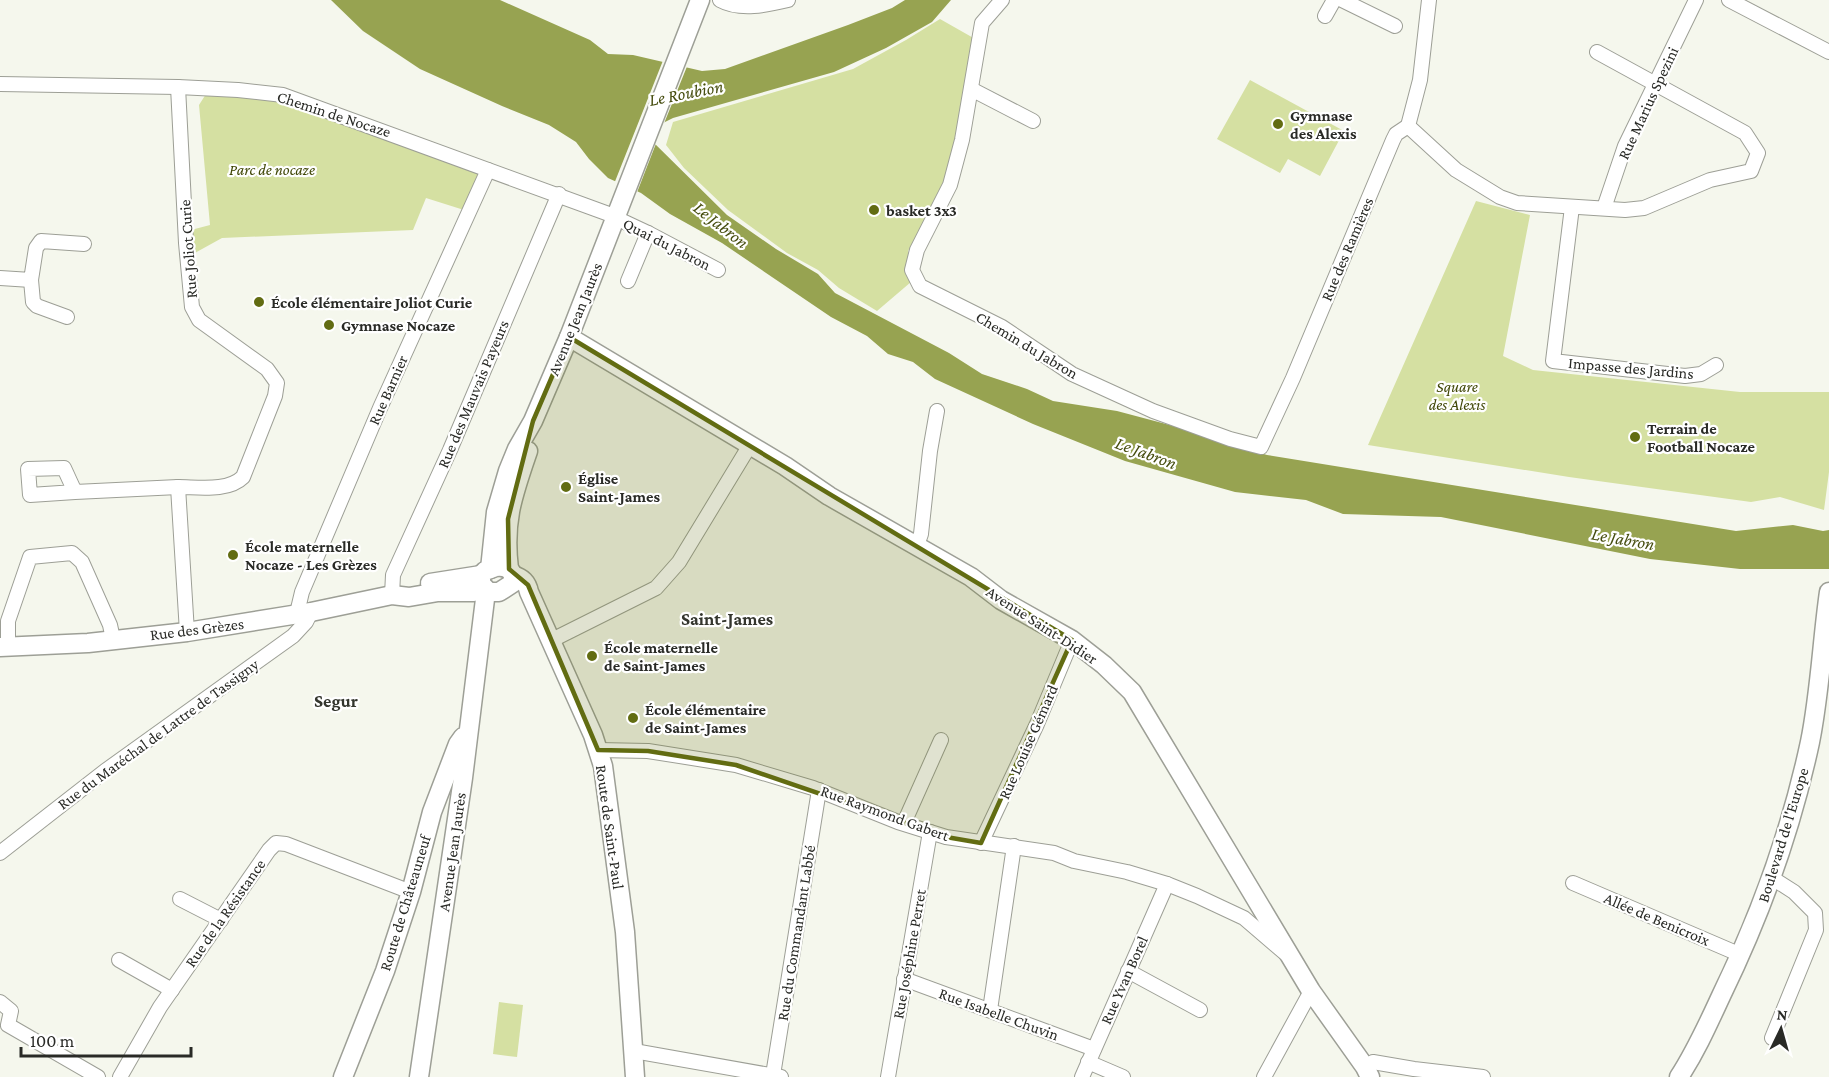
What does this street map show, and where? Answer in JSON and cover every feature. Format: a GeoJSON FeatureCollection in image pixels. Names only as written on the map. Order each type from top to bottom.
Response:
{"type":"FeatureCollection","features":[{"type":"Feature","properties":{"kind":"street"},"geometry":{"type":"LineString","coordinates":[[720,0],[728,4],[749,6],[768,5],[788,0]]}},
{"type":"Feature","properties":{"kind":"street","name":"Chemin du Jabron"},"geometry":{"type":"LineString","coordinates":[[1002,0],[982,24],[962,140],[950,185],[917,250],[912,270],[920,286],[1002,327],[1072,374],[1152,411],[1230,440],[1261,447]]}},
{"type":"Feature","properties":{"kind":"street"},"geometry":{"type":"LineString","coordinates":[[1325,16],[1334,0]]}},
{"type":"Feature","properties":{"kind":"street"},"geometry":{"type":"LineString","coordinates":[[1342,0],[1395,26]]}},
{"type":"Feature","properties":{"kind":"street"},"geometry":{"type":"LineString","coordinates":[[1429,0],[1420,80],[1408,126],[1456,170],[1500,197],[1517,203],[1624,210],[1644,208],[1710,180],[1751,171],[1758,153],[1745,133],[1598,52]]}},
{"type":"Feature","properties":{"kind":"street","name":"Rue Marius Spezini"},"geometry":{"type":"LineString","coordinates":[[1604,208],[1625,146],[1696,0]]}},
{"type":"Feature","properties":{"kind":"street"},"geometry":{"type":"LineString","coordinates":[[1729,0],[1829,52]]}},
{"type":"Feature","properties":{"kind":"street","name":"Avenue Jean Jaurès"},"geometry":{"type":"LineString","coordinates":[[419,1077],[483,626],[506,542],[508,519],[515,489],[529,450],[533,421],[569,337],[697,8]]}},
{"type":"Feature","properties":{"kind":"street","name":"Chemin de Nocaze"},"geometry":{"type":"LineString","coordinates":[[0,84],[178,87],[283,95],[488,170],[619,211]]}},
{"type":"Feature","properties":{"kind":"street","name":"Rue Joliot Curie"},"geometry":{"type":"LineString","coordinates":[[178,87],[186,243],[192,307],[199,320],[267,369],[277,383],[275,396],[243,477],[237,483],[228,486],[178,488]]}},
{"type":"Feature","properties":{"kind":"street"},"geometry":{"type":"LineString","coordinates":[[971,90],[1033,121]]}},
{"type":"Feature","properties":{"kind":"street","name":"Rue des Ramières"},"geometry":{"type":"LineString","coordinates":[[1261,447],[1293,378],[1393,140],[1396,134],[1408,126]]}},
{"type":"Feature","properties":{"kind":"street","name":"Rue Barnier"},"geometry":{"type":"LineString","coordinates":[[304,613],[302,592],[380,408],[488,170]]}},
{"type":"Feature","properties":{"kind":"street","name":"Rue des Mauvais Payeurs"},"geometry":{"type":"LineString","coordinates":[[392,595],[393,575],[450,450],[559,194]]}},
{"type":"Feature","properties":{"kind":"street","name":"Impasse des Jardins"},"geometry":{"type":"LineString","coordinates":[[1572,207],[1553,361],[1685,376],[1701,374],[1716,365]]}},
{"type":"Feature","properties":{"kind":"street","name":"Quai du Jabron"},"geometry":{"type":"LineString","coordinates":[[619,211],[648,233],[718,270]]}},
{"type":"Feature","properties":{"kind":"street"},"geometry":{"type":"LineString","coordinates":[[628,281],[648,233]]}},
{"type":"Feature","properties":{"kind":"street"},"geometry":{"type":"LineString","coordinates":[[67,317],[37,306],[33,302],[31,280],[36,248],[42,241],[84,244]]}},
{"type":"Feature","properties":{"kind":"street"},"geometry":{"type":"LineString","coordinates":[[0,278],[31,280]]}},
{"type":"Feature","properties":{"kind":"street","name":"Avenue Saint-Didier"},"geometry":{"type":"LineString","coordinates":[[569,337],[829,496],[971,577],[1000,600],[1072,640],[1104,665],[1132,692],[1311,991],[1367,1072]]}},
{"type":"Feature","properties":{"kind":"street"},"geometry":{"type":"LineString","coordinates":[[917,545],[921,534],[937,411]]}},
{"type":"Feature","properties":{"kind":"street"},"geometry":{"type":"LineString","coordinates":[[550,641],[656,588],[679,562],[750,446]]}},
{"type":"Feature","properties":{"kind":"street"},"geometry":{"type":"LineString","coordinates":[[75,492],[178,488],[187,632]]}},
{"type":"Feature","properties":{"kind":"street"},"geometry":{"type":"LineString","coordinates":[[4,647],[8,621],[30,557],[72,553],[82,562],[110,625],[113,639]]}},
{"type":"Feature","properties":{"kind":"street","name":"Route de Saint-Paul"},"geometry":{"type":"LineString","coordinates":[[496,581],[521,578],[528,585],[529,592],[536,603],[550,641],[578,700],[598,750],[606,784],[625,932],[635,1077]]}},
{"type":"Feature","properties":{"kind":"street","name":"Rue des Grèzes"},"geometry":{"type":"LineString","coordinates":[[4,647],[88,643],[187,632],[304,613],[392,595],[409,597],[438,592],[474,592],[496,581]]}},
{"type":"Feature","properties":{"kind":"street","name":"Boulevard de l'Europe"},"geometry":{"type":"LineString","coordinates":[[1679,1077],[1692,1058],[1741,955],[1772,878],[1795,804],[1810,740],[1828,596]]}},
{"type":"Feature","properties":{"kind":"street","name":"Rue du Maréchal de Lattre de Tassigny"},"geometry":{"type":"LineString","coordinates":[[0,853],[105,771],[293,636],[306,622],[304,613]]}},
{"type":"Feature","properties":{"kind":"street","name":"Rue Louise Gémard"},"geometry":{"type":"LineString","coordinates":[[981,843],[1037,724],[1072,640]]}},
{"type":"Feature","properties":{"kind":"street","name":"Route de Châteauneuf"},"geometry":{"type":"LineString","coordinates":[[343,1077],[385,970],[411,892],[432,812],[458,744],[468,731]]}},
{"type":"Feature","properties":{"kind":"street"},"geometry":{"type":"LineString","coordinates":[[904,823],[941,740]]}},
{"type":"Feature","properties":{"kind":"street","name":"Rue Raymond Gabert"},"geometry":{"type":"LineString","coordinates":[[598,750],[648,751],[736,765],[819,790],[946,837],[1054,853],[1074,861],[1127,872],[1167,884],[1244,918],[1276,948],[1292,958]]}},
{"type":"Feature","properties":{"kind":"street","name":"Rue du Commandant Labbé"},"geometry":{"type":"LineString","coordinates":[[777,1076],[819,790]]}},
{"type":"Feature","properties":{"kind":"street","name":"Rue Joséphine Perret"},"geometry":{"type":"LineString","coordinates":[[888,1077],[930,832]]}},
{"type":"Feature","properties":{"kind":"street","name":"Rue de la Résistance"},"geometry":{"type":"LineString","coordinates":[[120,1077],[160,1007],[276,843],[295,847],[411,892]]}},
{"type":"Feature","properties":{"kind":"street"},"geometry":{"type":"LineString","coordinates":[[990,1010],[1014,846]]}},
{"type":"Feature","properties":{"kind":"street"},"geometry":{"type":"LineString","coordinates":[[1772,878],[1794,892],[1815,913],[1816,930],[1772,1038]]}},
{"type":"Feature","properties":{"kind":"street","name":"Allée de Benicroix"},"geometry":{"type":"LineString","coordinates":[[1573,883],[1741,955]]}},
{"type":"Feature","properties":{"kind":"street","name":"Rue Yvan Borel"},"geometry":{"type":"LineString","coordinates":[[1082,1077],[1167,884]]}},
{"type":"Feature","properties":{"kind":"street"},"geometry":{"type":"LineString","coordinates":[[180,899],[220,920]]}},
{"type":"Feature","properties":{"kind":"street"},"geometry":{"type":"LineString","coordinates":[[1244,918],[1271,924]]}},
{"type":"Feature","properties":{"kind":"street"},"geometry":{"type":"LineString","coordinates":[[118,960],[172,990]]}},
{"type":"Feature","properties":{"kind":"street"},"geometry":{"type":"LineString","coordinates":[[1128,971],[1200,1010]]}},
{"type":"Feature","properties":{"kind":"street","name":"Rue Isabelle Chuvin"},"geometry":{"type":"LineString","coordinates":[[904,979],[990,1010],[1091,1056],[1123,1077]]}},
{"type":"Feature","properties":{"kind":"street"},"geometry":{"type":"LineString","coordinates":[[1264,1077],[1311,991]]}},
{"type":"Feature","properties":{"kind":"street"},"geometry":{"type":"LineString","coordinates":[[0,1002],[11,1011],[8,1025],[98,1077]]}},
{"type":"Feature","properties":{"kind":"street"},"geometry":{"type":"LineString","coordinates":[[634,1051],[777,1076]]}},
{"type":"Feature","properties":{"kind":"street","name":"Boulevard de l'Europe"},"geometry":{"type":"LineString","coordinates":[[1687,1077],[1692,1058]]}},
{"type":"Feature","properties":{"kind":"street"},"geometry":{"type":"LineString","coordinates":[[1367,1072],[1373,1062],[1414,1070],[1483,1077]]}},
{"type":"Feature","properties":{"kind":"highlighted area"},"geometry":{"type":"Polygon","coordinates":[[[569,337],[1072,640],[981,843],[946,837],[736,765],[648,751],[598,750],[528,585],[509,569],[508,519],[533,421],[569,337]]]}},
{"type":"Feature","properties":{"kind":"green space"},"geometry":{"type":"Polygon","coordinates":[[[940,19],[977,40],[946,183],[908,251],[911,282],[877,311],[839,288],[818,270],[787,253],[728,210],[684,168],[666,145],[673,122],[853,69],[940,19]]]}},
{"type":"Feature","properties":{"kind":"green space","name":"Gymnase des Alexis"},"geometry":{"type":"Polygon","coordinates":[[[1250,80],[1344,131],[1320,176],[1288,159],[1280,173],[1217,139],[1250,80]]]}},
{"type":"Feature","properties":{"kind":"green space","name":"Parc de nocaze"},"geometry":{"type":"Polygon","coordinates":[[[206,94],[268,96],[482,170],[464,210],[426,198],[413,230],[222,238],[193,254],[191,230],[210,225],[199,105],[206,94]]]}},
{"type":"Feature","properties":{"kind":"green space","name":"Square des Alexis"},"geometry":{"type":"Polygon","coordinates":[[[1476,201],[1530,215],[1503,356],[1533,370],[1740,392],[1829,392],[1829,472],[1824,510],[1780,497],[1751,502],[1569,477],[1368,445],[1476,201]]]}},
{"type":"Feature","properties":{"kind":"green space"},"geometry":{"type":"Polygon","coordinates":[[[499,1002],[523,1005],[517,1057],[493,1054],[499,1002]]]}},
{"type":"Feature","properties":{"kind":"water"},"geometry":{"type":"Polygon","coordinates":[[[331,0],[500,0],[590,40],[608,54],[633,55],[702,71],[725,69],[848,25],[892,8],[905,0],[951,0],[932,22],[886,48],[834,72],[673,118],[653,128],[650,139],[727,215],[776,249],[818,274],[835,293],[949,353],[982,374],[1027,389],[1053,401],[1117,411],[1267,455],[1736,531],[1793,525],[1823,531],[1829,530],[1829,569],[1740,569],[1650,559],[1441,517],[1343,514],[1306,500],[1235,492],[1125,461],[1033,424],[935,379],[913,362],[888,354],[867,336],[831,317],[722,243],[670,214],[641,193],[608,178],[576,142],[549,125],[420,69],[363,31],[331,0]]]}},
{"type":"Feature","properties":{"kind":"pier"},"geometry":{"type":"Polygon","coordinates":[[[664,58],[688,64],[663,126],[655,130],[653,138],[657,141],[636,195],[614,184],[664,58]]]}},
{"type":"Feature","properties":{"kind":"place","name":"Gymnase des Alexis"},"geometry":{"type":"Point","coordinates":[1278,124]}},
{"type":"Feature","properties":{"kind":"place","name":"basket 3x3"},"geometry":{"type":"Point","coordinates":[874,210]}},
{"type":"Feature","properties":{"kind":"place","name":"École élémentaire Joliot Curie"},"geometry":{"type":"Point","coordinates":[259,302]}},
{"type":"Feature","properties":{"kind":"place","name":"Gymnase Nocaze"},"geometry":{"type":"Point","coordinates":[329,325]}},
{"type":"Feature","properties":{"kind":"place","name":"Terrain de Football Nocaze"},"geometry":{"type":"Point","coordinates":[1635,437]}},
{"type":"Feature","properties":{"kind":"place","name":"Église Saint-James"},"geometry":{"type":"Point","coordinates":[566,487]}},
{"type":"Feature","properties":{"kind":"place","name":"École maternelle Nocaze - Les Grèzes"},"geometry":{"type":"Point","coordinates":[233,555]}},
{"type":"Feature","properties":{"kind":"place","name":"École maternelle de Saint-James"},"geometry":{"type":"Point","coordinates":[592,656]}},
{"type":"Feature","properties":{"kind":"place","name":"École élémentaire de Saint-James"},"geometry":{"type":"Point","coordinates":[633,718]}},
{"type":"Feature","properties":{"kind":"district","name":"Saint-James"},"geometry":{"type":"Point","coordinates":[727,619]}},
{"type":"Feature","properties":{"kind":"district","name":"Segur"},"geometry":{"type":"Point","coordinates":[336,701]}},
{"type":"Feature","properties":{"kind":"water label","name":"Le Roubion"},"geometry":{"type":"Point","coordinates":[686,93]}},
{"type":"Feature","properties":{"kind":"water label","name":"Le Jabron"},"geometry":{"type":"Point","coordinates":[721,225]}},
{"type":"Feature","properties":{"kind":"water label","name":"Le Jabron"},"geometry":{"type":"Point","coordinates":[1146,453]}},
{"type":"Feature","properties":{"kind":"water label","name":"Le Jabron"},"geometry":{"type":"Point","coordinates":[1623,539]}}]}
